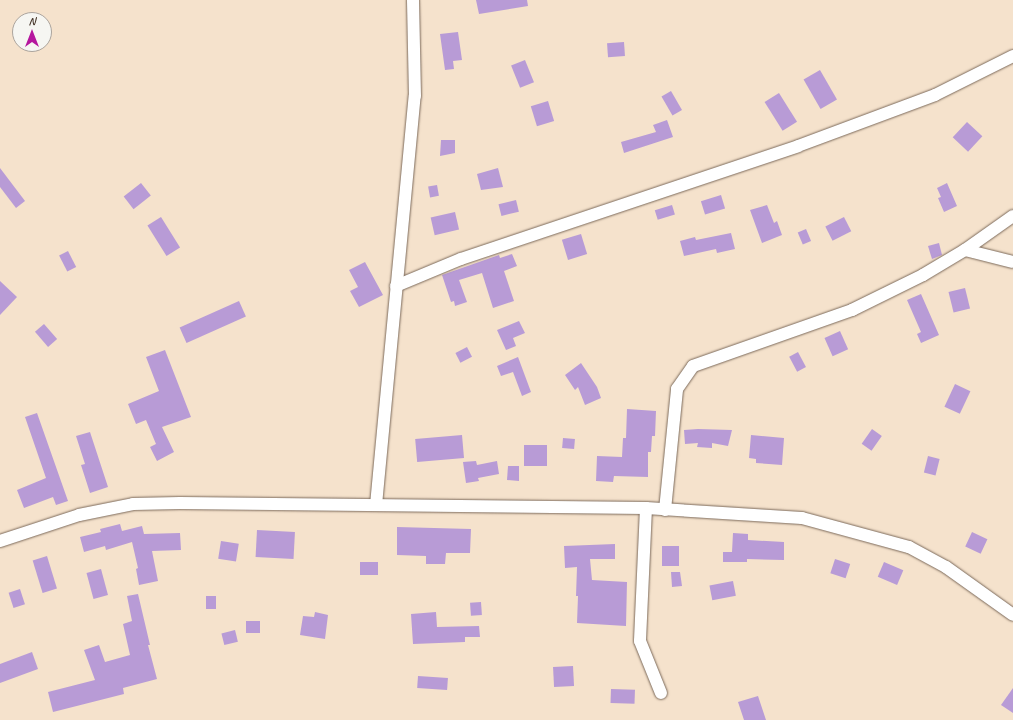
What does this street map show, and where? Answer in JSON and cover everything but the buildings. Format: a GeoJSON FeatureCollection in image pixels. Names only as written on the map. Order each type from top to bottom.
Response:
{"type":"FeatureCollection","features":[{"type":"Feature","properties":{"kind":"street"},"geometry":{"type":"LineString","coordinates":[[376,505],[415,96],[413,0]]}},
{"type":"Feature","properties":{"kind":"street"},"geometry":{"type":"LineString","coordinates":[[396,286],[461,259],[798,146],[935,95],[1013,56]]}},
{"type":"Feature","properties":{"kind":"street"},"geometry":{"type":"LineString","coordinates":[[665,510],[677,389],[693,366],[852,310],[923,275],[965,250],[1013,216]]}},
{"type":"Feature","properties":{"kind":"street"},"geometry":{"type":"LineString","coordinates":[[965,250],[1013,262]]}},
{"type":"Feature","properties":{"kind":"street"},"geometry":{"type":"LineString","coordinates":[[0,541],[79,515],[133,504],[180,503],[646,508],[802,518],[909,547],[946,567],[1013,615]]}},
{"type":"Feature","properties":{"kind":"street"},"geometry":{"type":"LineString","coordinates":[[646,508],[640,641],[661,693]]}}]}
